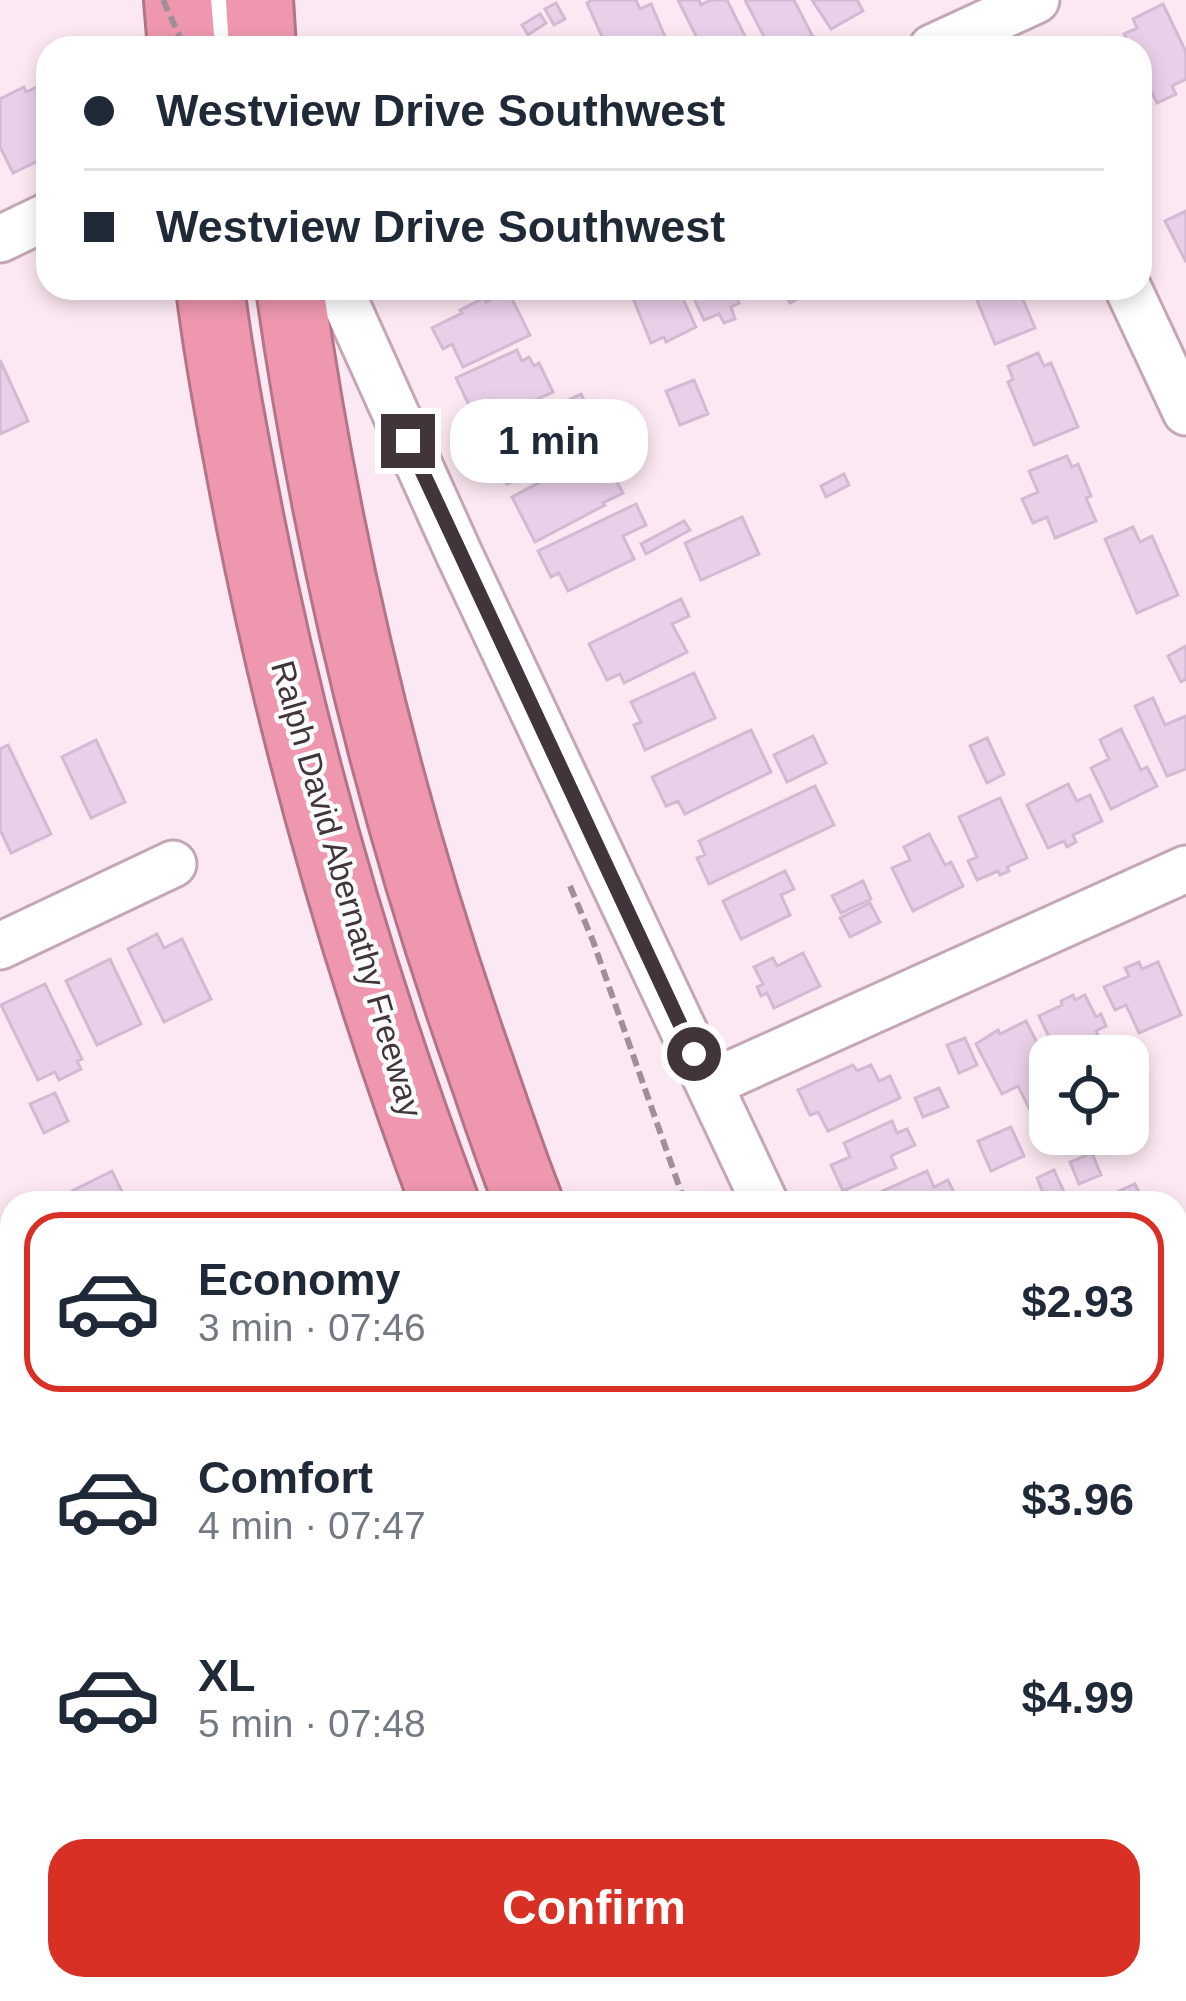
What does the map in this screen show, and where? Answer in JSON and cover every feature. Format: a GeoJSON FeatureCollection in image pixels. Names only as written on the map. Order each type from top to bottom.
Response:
{"type":"FeatureCollection","features":[{"type":"Feature","properties":{"kind":"highway"},"geometry":{"type":"LineString","coordinates":[[178,0],[182,36]]}},
{"type":"Feature","properties":{"kind":"highway"},"geometry":{"type":"LineString","coordinates":[[259,0],[261,36]]}},
{"type":"Feature","properties":{"kind":"highway","name":"Ralph David Abernathy Freeway"},"geometry":{"type":"LineString","coordinates":[[211,300],[220,369],[282,676],[316,808],[401,1085],[441,1191]]}},
{"type":"Feature","properties":{"kind":"highway"},"geometry":{"type":"LineString","coordinates":[[292,300],[341,582],[382,756],[447,974],[525,1191]]}},
{"type":"Feature","properties":{"kind":"street"},"geometry":{"type":"LineString","coordinates":[[210,0],[226,36]]}},
{"type":"Feature","properties":{"kind":"street"},"geometry":{"type":"LineString","coordinates":[[0,239],[36,222]]}},
{"type":"Feature","properties":{"kind":"street"},"geometry":{"type":"LineString","coordinates":[[344,300],[759,1191]]}},
{"type":"Feature","properties":{"kind":"street"},"geometry":{"type":"LineString","coordinates":[[1134,300],[1186,412]]}},
{"type":"Feature","properties":{"kind":"street"},"geometry":{"type":"LineString","coordinates":[[0,946],[173,864]]}},
{"type":"Feature","properties":{"kind":"street"},"geometry":{"type":"LineString","coordinates":[[709,1084],[1186,869]]}},
{"type":"Feature","properties":{"kind":"path"},"geometry":{"type":"LineString","coordinates":[[163,0],[179,36]]}},
{"type":"Feature","properties":{"kind":"path"},"geometry":{"type":"LineString","coordinates":[[569,884],[681,1191]]}},
{"type":"Feature","properties":{"kind":"building"},"geometry":{"type":"Polygon","coordinates":[[[636,0],[640,9],[651,4],[665,36],[602,36],[587,3],[636,0]]]}},
{"type":"Feature","properties":{"kind":"building"},"geometry":{"type":"Polygon","coordinates":[[[678,0],[699,0],[701,5],[727,0],[745,36],[696,36],[678,0]]]}},
{"type":"Feature","properties":{"kind":"building"},"geometry":{"type":"Polygon","coordinates":[[[745,0],[794,0],[812,35],[810,36],[764,36],[745,0]]]}},
{"type":"Feature","properties":{"kind":"building"},"geometry":{"type":"Polygon","coordinates":[[[812,0],[857,0],[863,11],[831,29],[812,0]]]}},
{"type":"Feature","properties":{"kind":"building"},"geometry":{"type":"Polygon","coordinates":[[[556,3],[565,19],[554,25],[545,9],[556,3]]]}},
{"type":"Feature","properties":{"kind":"building"},"geometry":{"type":"Polygon","coordinates":[[[1163,4],[1186,52],[1186,79],[1172,86],[1176,94],[1157,103],[1152,93],[1152,36],[1125,36],[1137,28],[1133,19],[1163,4]]]}},
{"type":"Feature","properties":{"kind":"building"},"geometry":{"type":"Polygon","coordinates":[[[540,14],[546,23],[528,35],[522,25],[540,14]]]}},
{"type":"Feature","properties":{"kind":"building"},"geometry":{"type":"Polygon","coordinates":[[[24,87],[26,92],[36,87],[36,162],[13,173],[0,147],[0,99],[24,87]]]}},
{"type":"Feature","properties":{"kind":"building"},"geometry":{"type":"Polygon","coordinates":[[[1186,211],[1186,262],[1165,221],[1186,211]]]}},
{"type":"Feature","properties":{"kind":"building"},"geometry":{"type":"Polygon","coordinates":[[[480,300],[512,300],[530,335],[463,367],[452,344],[443,349],[432,328],[480,300]]]}},
{"type":"Feature","properties":{"kind":"building"},"geometry":{"type":"Polygon","coordinates":[[[634,300],[684,300],[696,327],[666,342],[664,337],[651,343],[634,300]]]}},
{"type":"Feature","properties":{"kind":"building"},"geometry":{"type":"Polygon","coordinates":[[[695,300],[738,300],[731,307],[735,319],[724,323],[719,314],[704,320],[695,300]]]}},
{"type":"Feature","properties":{"kind":"building"},"geometry":{"type":"Polygon","coordinates":[[[977,300],[1023,300],[1035,328],[995,344],[977,300]]]}},
{"type":"Feature","properties":{"kind":"building"},"geometry":{"type":"Polygon","coordinates":[[[517,350],[522,361],[529,357],[534,366],[539,363],[553,392],[479,426],[456,378],[517,350]]]}},
{"type":"Feature","properties":{"kind":"building"},"geometry":{"type":"Polygon","coordinates":[[[1038,353],[1044,366],[1051,363],[1078,427],[1034,445],[1008,382],[1013,379],[1008,366],[1038,353]]]}},
{"type":"Feature","properties":{"kind":"building"},"geometry":{"type":"Polygon","coordinates":[[[0,360],[28,421],[0,434],[0,360]]]}},
{"type":"Feature","properties":{"kind":"building"},"geometry":{"type":"Polygon","coordinates":[[[694,380],[708,414],[680,425],[666,391],[694,380]]]}},
{"type":"Feature","properties":{"kind":"building"},"geometry":{"type":"Polygon","coordinates":[[[581,394],[601,435],[507,484],[486,440],[581,394]]]}},
{"type":"Feature","properties":{"kind":"building"},"geometry":{"type":"Polygon","coordinates":[[[613,444],[628,473],[616,480],[623,493],[535,542],[512,497],[613,444]]]}},
{"type":"Feature","properties":{"kind":"building"},"geometry":{"type":"Polygon","coordinates":[[[1067,456],[1072,467],[1078,464],[1096,521],[1055,538],[1047,517],[1033,523],[1022,499],[1038,492],[1029,471],[1067,456]]]}},
{"type":"Feature","properties":{"kind":"building"},"geometry":{"type":"Polygon","coordinates":[[[844,474],[849,485],[826,497],[821,486],[844,474]]]}},
{"type":"Feature","properties":{"kind":"building"},"geometry":{"type":"Polygon","coordinates":[[[636,504],[646,525],[623,536],[634,559],[568,591],[559,573],[551,577],[538,551],[636,504]]]}},
{"type":"Feature","properties":{"kind":"building"},"geometry":{"type":"Polygon","coordinates":[[[742,517],[759,554],[701,580],[685,543],[742,517]]]}},
{"type":"Feature","properties":{"kind":"building"},"geometry":{"type":"Polygon","coordinates":[[[684,521],[690,530],[646,554],[641,544],[684,521]]]}},
{"type":"Feature","properties":{"kind":"building"},"geometry":{"type":"Polygon","coordinates":[[[1133,527],[1140,542],[1152,536],[1178,595],[1137,613],[1105,539],[1133,527]]]}},
{"type":"Feature","properties":{"kind":"building"},"geometry":{"type":"Polygon","coordinates":[[[681,599],[689,616],[672,624],[687,652],[624,683],[620,674],[607,680],[589,644],[681,599]]]}},
{"type":"Feature","properties":{"kind":"building"},"geometry":{"type":"Polygon","coordinates":[[[1186,646],[1186,679],[1181,682],[1168,656],[1186,646]]]}},
{"type":"Feature","properties":{"kind":"building"},"geometry":{"type":"Polygon","coordinates":[[[694,673],[715,718],[645,750],[634,725],[641,722],[631,702],[694,673]]]}},
{"type":"Feature","properties":{"kind":"building"},"geometry":{"type":"Polygon","coordinates":[[[1153,698],[1165,725],[1186,716],[1186,769],[1167,776],[1135,706],[1153,698]]]}},
{"type":"Feature","properties":{"kind":"building"},"geometry":{"type":"Polygon","coordinates":[[[1121,729],[1141,770],[1147,767],[1157,786],[1111,809],[1091,768],[1109,759],[1100,740],[1121,729]]]}},
{"type":"Feature","properties":{"kind":"building"},"geometry":{"type":"Polygon","coordinates":[[[751,730],[771,772],[685,814],[678,801],[666,806],[652,777],[751,730]]]}},
{"type":"Feature","properties":{"kind":"building"},"geometry":{"type":"Polygon","coordinates":[[[813,736],[826,763],[787,782],[774,755],[813,736]]]}},
{"type":"Feature","properties":{"kind":"building"},"geometry":{"type":"Polygon","coordinates":[[[987,738],[1004,774],[987,783],[970,746],[987,738]]]}},
{"type":"Feature","properties":{"kind":"building"},"geometry":{"type":"Polygon","coordinates":[[[96,740],[125,802],[91,818],[62,757],[96,740]]]}},
{"type":"Feature","properties":{"kind":"building"},"geometry":{"type":"Polygon","coordinates":[[[8,745],[51,834],[11,853],[0,830],[0,749],[8,745]]]}},
{"type":"Feature","properties":{"kind":"building"},"geometry":{"type":"Polygon","coordinates":[[[1068,784],[1077,801],[1090,795],[1102,821],[1073,835],[1076,842],[1067,847],[1064,841],[1048,848],[1027,805],[1068,784]]]}},
{"type":"Feature","properties":{"kind":"building"},"geometry":{"type":"Polygon","coordinates":[[[815,786],[834,825],[709,884],[697,858],[705,855],[699,841],[815,786]]]}},
{"type":"Feature","properties":{"kind":"building"},"geometry":{"type":"Polygon","coordinates":[[[1000,798],[1027,858],[1000,875],[998,871],[977,880],[968,861],[977,857],[959,817],[1000,798]]]}},
{"type":"Feature","properties":{"kind":"building"},"geometry":{"type":"Polygon","coordinates":[[[929,834],[963,886],[913,911],[892,868],[910,860],[904,847],[929,834]]]}},
{"type":"Feature","properties":{"kind":"building"},"geometry":{"type":"Polygon","coordinates":[[[785,871],[794,889],[781,895],[790,915],[741,939],[723,901],[785,871]]]}},
{"type":"Feature","properties":{"kind":"building"},"geometry":{"type":"Polygon","coordinates":[[[863,881],[871,899],[841,913],[832,896],[863,881]]]}},
{"type":"Feature","properties":{"kind":"building"},"geometry":{"type":"Polygon","coordinates":[[[870,903],[880,922],[850,937],[840,918],[870,903]]]}},
{"type":"Feature","properties":{"kind":"building"},"geometry":{"type":"Polygon","coordinates":[[[157,934],[164,948],[182,939],[211,999],[164,1022],[128,949],[157,934]]]}},
{"type":"Feature","properties":{"kind":"building"},"geometry":{"type":"Polygon","coordinates":[[[803,953],[820,986],[774,1008],[767,993],[761,996],[757,987],[763,984],[754,967],[773,958],[777,966],[803,953]]]}},
{"type":"Feature","properties":{"kind":"building"},"geometry":{"type":"Polygon","coordinates":[[[110,959],[141,1024],[97,1045],[66,981],[110,959]]]}},
{"type":"Feature","properties":{"kind":"building"},"geometry":{"type":"Polygon","coordinates":[[[1139,962],[1142,969],[1158,962],[1181,1015],[1139,1033],[1126,1005],[1115,1010],[1104,987],[1129,976],[1125,968],[1139,962]]]}},
{"type":"Feature","properties":{"kind":"building"},"geometry":{"type":"Polygon","coordinates":[[[45,984],[82,1059],[77,1061],[81,1069],[59,1080],[55,1072],[38,1080],[1,1005],[45,984]]]}},
{"type":"Feature","properties":{"kind":"building"},"geometry":{"type":"Polygon","coordinates":[[[1085,995],[1106,1026],[1096,1031],[1098,1035],[1048,1035],[1039,1016],[1062,1005],[1061,1001],[1085,995]]]}},
{"type":"Feature","properties":{"kind":"building"},"geometry":{"type":"Polygon","coordinates":[[[1026,1021],[1033,1035],[1029,1035],[1029,1108],[1018,1086],[1002,1094],[976,1044],[998,1030],[1000,1034],[1026,1021]]]}},
{"type":"Feature","properties":{"kind":"building"},"geometry":{"type":"Polygon","coordinates":[[[965,1038],[977,1065],[959,1073],[947,1045],[965,1038]]]}},
{"type":"Feature","properties":{"kind":"building"},"geometry":{"type":"Polygon","coordinates":[[[853,1065],[857,1071],[871,1065],[879,1081],[890,1076],[900,1098],[828,1131],[818,1112],[810,1115],[798,1090],[853,1065]]]}},
{"type":"Feature","properties":{"kind":"building"},"geometry":{"type":"Polygon","coordinates":[[[939,1088],[948,1107],[923,1117],[915,1098],[939,1088]]]}},
{"type":"Feature","properties":{"kind":"building"},"geometry":{"type":"Polygon","coordinates":[[[55,1093],[68,1121],[44,1133],[30,1104],[55,1093]]]}},
{"type":"Feature","properties":{"kind":"building"},"geometry":{"type":"Polygon","coordinates":[[[892,1121],[897,1133],[907,1129],[915,1145],[891,1156],[896,1168],[843,1191],[831,1165],[850,1157],[844,1143],[892,1121]]]}},
{"type":"Feature","properties":{"kind":"building"},"geometry":{"type":"Polygon","coordinates":[[[1011,1127],[1024,1156],[991,1171],[978,1141],[1011,1127]]]}},
{"type":"Feature","properties":{"kind":"building"},"geometry":{"type":"Polygon","coordinates":[[[1093,1155],[1101,1175],[1079,1184],[1070,1162],[1093,1155]]]}},
{"type":"Feature","properties":{"kind":"building"},"geometry":{"type":"Polygon","coordinates":[[[1054,1170],[1064,1191],[1042,1191],[1037,1178],[1054,1170]]]}},
{"type":"Feature","properties":{"kind":"building"},"geometry":{"type":"Polygon","coordinates":[[[112,1171],[122,1191],[72,1191],[112,1171]]]}},
{"type":"Feature","properties":{"kind":"building"},"geometry":{"type":"Polygon","coordinates":[[[927,1171],[934,1187],[948,1180],[953,1191],[883,1191],[927,1171]]]}},
{"type":"Feature","properties":{"kind":"route"},"geometry":{"type":"LineString","coordinates":[[408,441],[694,1054]]}}]}
